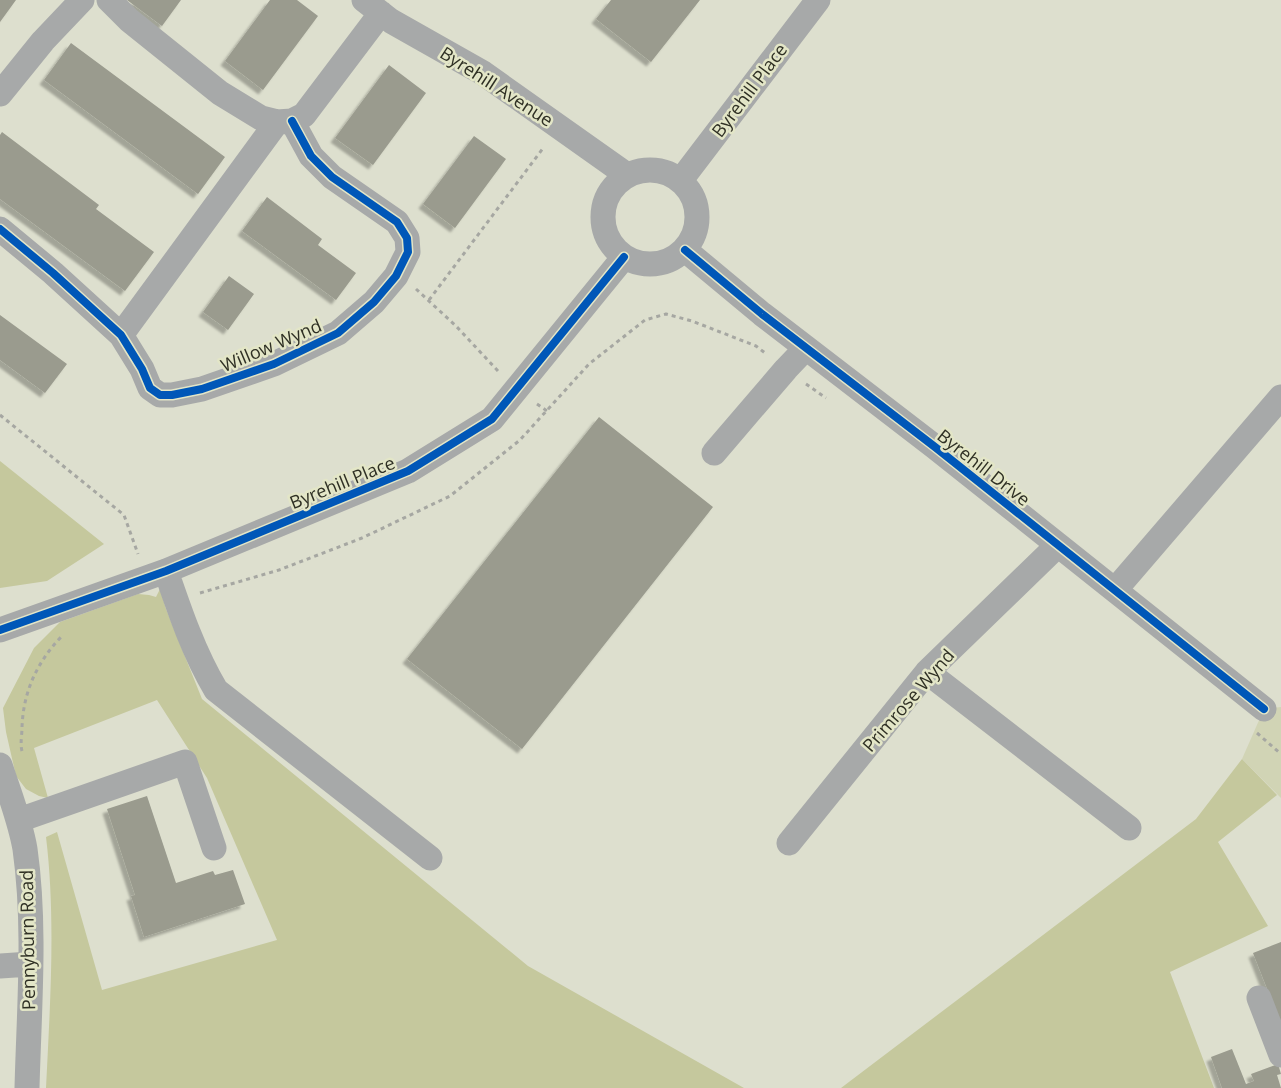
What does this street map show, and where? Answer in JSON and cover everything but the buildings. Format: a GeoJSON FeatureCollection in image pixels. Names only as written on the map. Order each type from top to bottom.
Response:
{"type":"FeatureCollection","features":[{"type":"Feature","properties":{"kind":"street"},"geometry":{"type":"LineString","coordinates":[[0,94],[43,41],[82,0]]}},
{"type":"Feature","properties":{"kind":"street"},"geometry":{"type":"LineString","coordinates":[[110,0],[129,20],[220,93],[261,118],[284,121],[304,115],[373,6]]}},
{"type":"Feature","properties":{"kind":"street","name":"Byrehill Place"},"geometry":{"type":"LineString","coordinates":[[681,180],[818,0]]}},
{"type":"Feature","properties":{"kind":"street","name":"Byrehill Avenue"},"geometry":{"type":"LineString","coordinates":[[373,6],[391,21],[483,73],[627,175]]}},
{"type":"Feature","properties":{"kind":"street"},"geometry":{"type":"LineString","coordinates":[[121,335],[284,121]]}},
{"type":"Feature","properties":{"kind":"street","name":"Willow Wynd"},"geometry":{"type":"LineString","coordinates":[[0,229],[53,273],[121,335],[142,368],[150,388],[160,395],[172,395],[202,389],[274,364],[338,333],[374,302],[398,273],[408,252],[407,238],[397,222],[332,178],[311,156],[284,121]]}},
{"type":"Feature","properties":{"kind":"street"},"geometry":{"type":"LineString","coordinates":[[650,169],[666,172],[681,180],[693,194],[698,211],[694,236],[685,250],[669,261],[653,265],[636,263],[624,257],[611,245],[604,232],[602,215],[606,199],[614,185],[627,175],[650,169]]}},
{"type":"Feature","properties":{"kind":"street","name":"Byrehill Drive"},"geometry":{"type":"LineString","coordinates":[[685,250],[762,314],[935,447],[1115,590],[1258,719]]}},
{"type":"Feature","properties":{"kind":"street","name":"Byrehill Place"},"geometry":{"type":"LineString","coordinates":[[0,630],[156,574],[408,471],[492,419],[624,257]]}},
{"type":"Feature","properties":{"kind":"street"},"geometry":{"type":"LineString","coordinates":[[714,452],[806,348]]}},
{"type":"Feature","properties":{"kind":"street"},"geometry":{"type":"LineString","coordinates":[[1115,590],[1281,397]]}},
{"type":"Feature","properties":{"kind":"street","name":"Primrose Wynd"},"geometry":{"type":"LineString","coordinates":[[789,843],[927,672],[1058,545]]}},
{"type":"Feature","properties":{"kind":"street"},"geometry":{"type":"LineString","coordinates":[[156,574],[176,599],[202,666],[216,690],[430,858]]}},
{"type":"Feature","properties":{"kind":"street"},"geometry":{"type":"LineString","coordinates":[[927,672],[1129,828]]}},
{"type":"Feature","properties":{"kind":"street","name":"Pennyburn Road"},"geometry":{"type":"LineString","coordinates":[[12,761],[30,890],[27,1088]]}},
{"type":"Feature","properties":{"kind":"street"},"geometry":{"type":"LineString","coordinates":[[19,820],[185,762],[214,848]]}},
{"type":"Feature","properties":{"kind":"street"},"geometry":{"type":"LineString","coordinates":[[0,966],[30,964]]}},
{"type":"Feature","properties":{"kind":"street"},"geometry":{"type":"LineString","coordinates":[[1259,998],[1281,1055]]}},
{"type":"Feature","properties":{"kind":"path"},"geometry":{"type":"LineString","coordinates":[[429,300],[559,126]]}},
{"type":"Feature","properties":{"kind":"path"},"geometry":{"type":"LineString","coordinates":[[398,273],[456,326],[516,390],[547,411]]}},
{"type":"Feature","properties":{"kind":"path"},"geometry":{"type":"LineString","coordinates":[[176,599],[279,570],[362,538],[450,496],[520,440],[589,364],[645,320],[666,314],[692,321],[756,346],[832,403]]}},
{"type":"Feature","properties":{"kind":"path"},"geometry":{"type":"LineString","coordinates":[[0,415],[124,514],[156,574]]}},
{"type":"Feature","properties":{"kind":"path"},"geometry":{"type":"LineString","coordinates":[[12,761],[21,748],[22,719],[26,694],[36,670],[47,652],[62,635]]}},
{"type":"Feature","properties":{"kind":"path"},"geometry":{"type":"LineString","coordinates":[[1258,719],[1281,754]]}},
{"type":"Feature","properties":{"kind":"green space"},"geometry":{"type":"Polygon","coordinates":[[[0,461],[104,544],[47,581],[0,588],[0,461]]]}},
{"type":"Feature","properties":{"kind":"green space"},"geometry":{"type":"Polygon","coordinates":[[[160,589],[166,609],[202,699],[528,966],[744,1088],[46,1088],[50,994],[51,899],[46,837],[57,832],[102,990],[277,940],[207,778],[157,700],[34,748],[48,798],[39,796],[26,789],[16,776],[6,732],[3,708],[34,648],[60,622],[138,594],[156,597],[160,589]]]}},
{"type":"Feature","properties":{"kind":"green space"},"geometry":{"type":"Polygon","coordinates":[[[1281,707],[1281,798],[1242,759],[1264,709],[1281,707]]]}},
{"type":"Feature","properties":{"kind":"green space"},"geometry":{"type":"Polygon","coordinates":[[[1242,759],[1277,795],[1218,842],[1268,926],[1170,972],[1214,1088],[841,1088],[1196,819],[1242,759]]]}},
{"type":"Feature","properties":{"kind":"cycle path"},"geometry":{"type":"LineString","coordinates":[[0,229],[53,273],[121,335],[142,369],[150,388],[160,395],[172,395],[202,389],[274,364],[338,333],[374,302],[396,276],[408,252],[407,238],[397,222],[332,177],[311,156],[292,121]]}},
{"type":"Feature","properties":{"kind":"cycle path"},"geometry":{"type":"LineString","coordinates":[[685,250],[762,314],[935,447],[1264,709]]}},
{"type":"Feature","properties":{"kind":"cycle path"},"geometry":{"type":"LineString","coordinates":[[0,630],[166,571],[408,471],[492,419],[624,257]]}}]}
